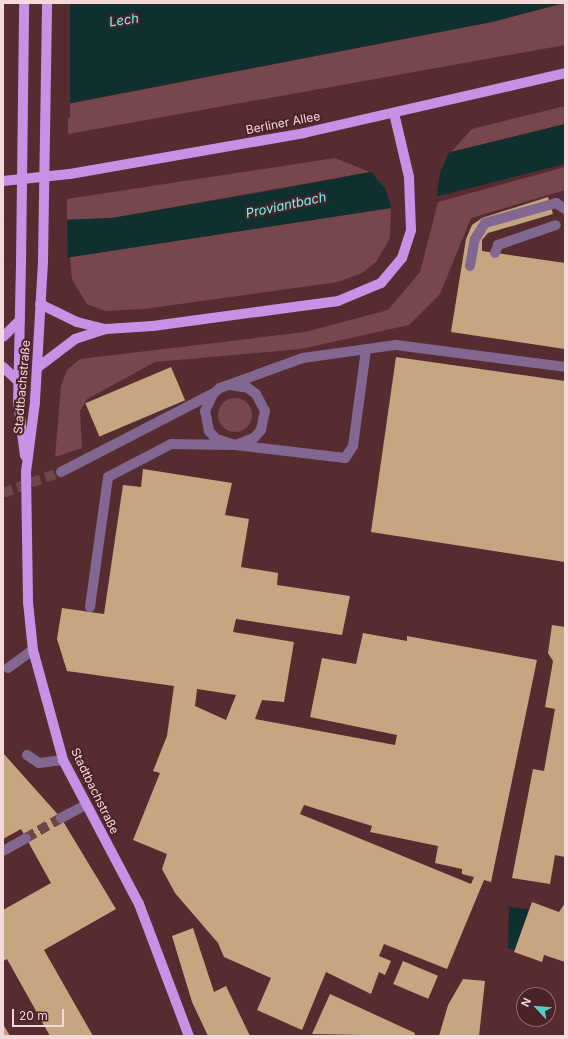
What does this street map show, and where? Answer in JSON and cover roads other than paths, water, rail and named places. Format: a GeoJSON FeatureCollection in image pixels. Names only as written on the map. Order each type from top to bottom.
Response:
{"type":"FeatureCollection","features":[{"type":"Feature","properties":{"kind":"main road","name":"Stadtbachstraße"},"geometry":{"type":"LineString","coordinates":[[24,3],[18,401],[26,472],[28,602],[33,650],[63,760],[85,805],[139,904],[189,1036]]}},
{"type":"Feature","properties":{"kind":"main road","name":"Stadtbachstraße"},"geometry":{"type":"LineString","coordinates":[[26,472],[37,368],[43,262],[47,3]]}},
{"type":"Feature","properties":{"kind":"main road","name":"Berliner Allee"},"geometry":{"type":"LineString","coordinates":[[3,181],[70,174],[304,134],[565,73]]}},
{"type":"Feature","properties":{"kind":"main road"},"geometry":{"type":"LineString","coordinates":[[37,368],[74,339],[106,329],[153,326],[338,301],[370,290],[392,273],[407,247],[412,205],[406,158],[394,113]]}},
{"type":"Feature","properties":{"kind":"main road"},"geometry":{"type":"LineString","coordinates":[[40,304],[78,322],[106,329]]}},
{"type":"Feature","properties":{"kind":"main road"},"geometry":{"type":"LineString","coordinates":[[3,337],[20,320]]}},
{"type":"Feature","properties":{"kind":"main road"},"geometry":{"type":"LineString","coordinates":[[3,367],[19,382]]}},
{"type":"Feature","properties":{"kind":"lane"},"geometry":{"type":"LineString","coordinates":[[470,266],[475,239],[485,223],[556,203],[565,209]]}},
{"type":"Feature","properties":{"kind":"lane"},"geometry":{"type":"LineString","coordinates":[[495,253],[498,245],[556,225]]}},
{"type":"Feature","properties":{"kind":"lane"},"geometry":{"type":"LineString","coordinates":[[61,472],[230,385],[303,358],[366,350],[396,344],[431,347],[565,368]]}},
{"type":"Feature","properties":{"kind":"lane"},"geometry":{"type":"LineString","coordinates":[[90,606],[108,477],[171,444],[235,445],[345,458],[353,446],[366,350]]}},
{"type":"Feature","properties":{"kind":"lane"},"geometry":{"type":"LineString","coordinates":[[213,394],[205,412],[209,431],[220,441],[235,445],[254,438],[262,425],[265,411],[252,391],[230,385]]}},
{"type":"Feature","properties":{"kind":"lane"},"geometry":{"type":"LineString","coordinates":[[8,668],[33,650]]}},
{"type":"Feature","properties":{"kind":"lane"},"geometry":{"type":"LineString","coordinates":[[27,755],[39,763],[63,760]]}},
{"type":"Feature","properties":{"kind":"lane"},"geometry":{"type":"LineString","coordinates":[[61,818],[85,805]]}},
{"type":"Feature","properties":{"kind":"lane"},"geometry":{"type":"LineString","coordinates":[[3,851],[26,838]]}},
{"type":"Feature","properties":{"kind":"water","name":"Lech"},"geometry":{"type":"Polygon","coordinates":[[[3,3],[563,3],[492,22],[3,116],[3,3]]]}},
{"type":"Feature","properties":{"kind":"water","name":"Proviantbach"},"geometry":{"type":"Polygon","coordinates":[[[565,124],[565,164],[391,208],[65,258],[3,222],[112,218],[280,189],[370,172],[565,124]]]}},
{"type":"Feature","properties":{"kind":"water"},"geometry":{"type":"Polygon","coordinates":[[[509,907],[529,909],[515,950],[508,948],[509,907]]]}},
{"type":"Feature","properties":{"kind":"tunnel"},"geometry":{"type":"LineString","coordinates":[[3,493],[61,472]]}},
{"type":"Feature","properties":{"kind":"tunnel"},"geometry":{"type":"LineString","coordinates":[[26,838],[61,818]]}}]}
